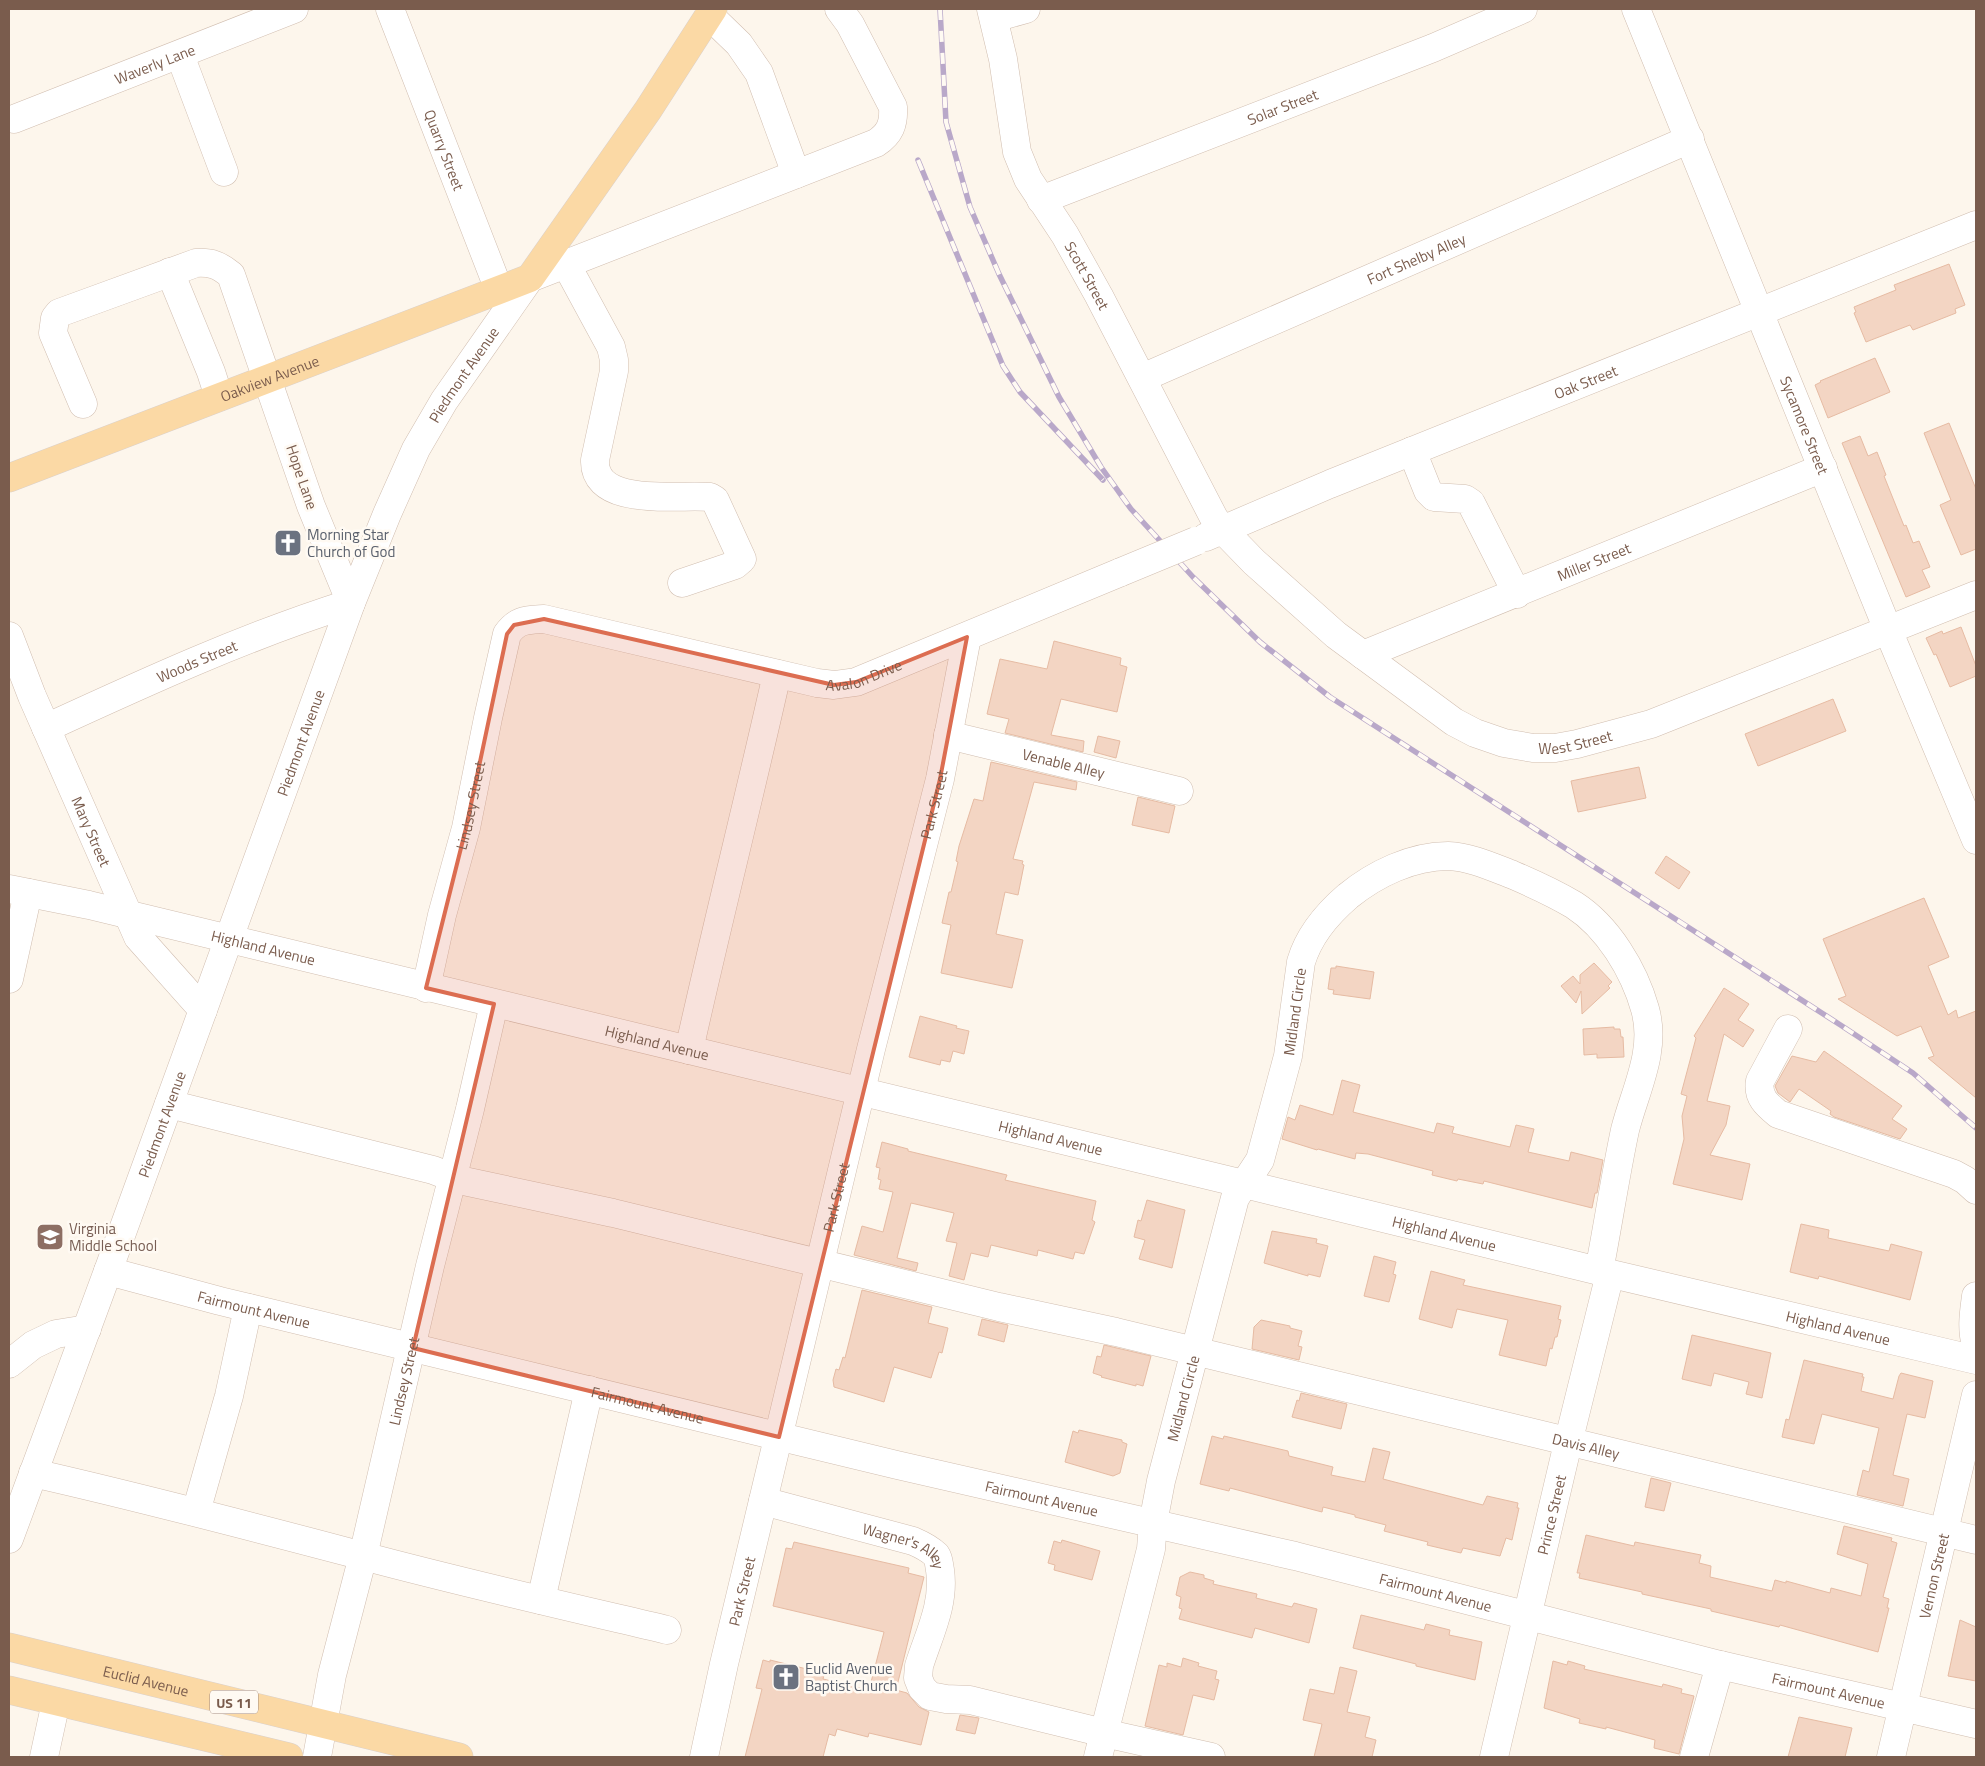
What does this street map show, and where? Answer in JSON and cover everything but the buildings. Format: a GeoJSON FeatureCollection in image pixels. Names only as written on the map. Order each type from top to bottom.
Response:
{"type":"FeatureCollection","features":[{"type":"Feature","properties":{"kind":"main road","name":"Piedmont Avenue"},"geometry":{"type":"LineString","coordinates":[[530,278],[642,118],[711,12]]}},
{"type":"Feature","properties":{"kind":"main road","name":"Oakview Avenue"},"geometry":{"type":"LineString","coordinates":[[9,478],[530,278]]}},
{"type":"Feature","properties":{"kind":"main road","name":"Euclid Avenue"},"geometry":{"type":"LineString","coordinates":[[9,1647],[458,1757]]}},
{"type":"Feature","properties":{"kind":"main road"},"geometry":{"type":"LineString","coordinates":[[9,1690],[288,1757]]}},
{"type":"Feature","properties":{"kind":"street","name":"Waverly Lane"},"geometry":{"type":"LineString","coordinates":[[14,119],[294,9]]}},
{"type":"Feature","properties":{"kind":"street","name":"Quarry Street"},"geometry":{"type":"LineString","coordinates":[[390,9],[499,290]]}},
{"type":"Feature","properties":{"kind":"street"},"geometry":{"type":"LineString","coordinates":[[530,278],[876,143],[884,138],[891,128],[894,119],[893,107],[850,24],[839,9]]}},
{"type":"Feature","properties":{"kind":"street"},"geometry":{"type":"LineString","coordinates":[[992,13],[1026,9]]}},
{"type":"Feature","properties":{"kind":"street","name":"Solar Street"},"geometry":{"type":"LineString","coordinates":[[1041,200],[1397,62],[1523,9]]}},
{"type":"Feature","properties":{"kind":"street","name":"Sycamore Street"},"geometry":{"type":"LineString","coordinates":[[1636,9],[1888,630],[1976,840]]}},
{"type":"Feature","properties":{"kind":"street"},"geometry":{"type":"LineString","coordinates":[[711,12],[739,44],[759,73],[796,174]]}},
{"type":"Feature","properties":{"kind":"street","name":"Scott Street"},"geometry":{"type":"LineString","coordinates":[[992,13],[1002,59],[1017,152],[1028,179],[1065,235],[1099,296],[1214,518],[1222,529]]}},
{"type":"Feature","properties":{"kind":"street"},"geometry":{"type":"LineString","coordinates":[[180,55],[224,172]]}},
{"type":"Feature","properties":{"kind":"street","name":"Fort Shelby Alley"},"geometry":{"type":"LineString","coordinates":[[1142,378],[1690,139]]}},
{"type":"Feature","properties":{"kind":"street","name":"Oak Street"},"geometry":{"type":"LineString","coordinates":[[1196,541],[1412,451],[1976,225]]}},
{"type":"Feature","properties":{"kind":"street","name":"Hope Lane"},"geometry":{"type":"LineString","coordinates":[[83,404],[53,333],[55,318],[59,313],[196,263],[207,262],[219,265],[231,275],[312,506],[352,603]]}},
{"type":"Feature","properties":{"kind":"street"},"geometry":{"type":"LineString","coordinates":[[566,264],[611,347],[614,360],[614,371],[595,460],[594,471],[599,480],[628,494],[645,497],[710,497],[715,500],[742,559],[735,565],[682,583]]}},
{"type":"Feature","properties":{"kind":"street"},"geometry":{"type":"LineString","coordinates":[[170,272],[219,397]]}},
{"type":"Feature","properties":{"kind":"street","name":"Piedmont Avenue"},"geometry":{"type":"LineString","coordinates":[[9,1538],[352,603],[387,514],[416,449],[444,401],[530,278]]}},
{"type":"Feature","properties":{"kind":"street"},"geometry":{"type":"LineString","coordinates":[[1412,451],[1428,491],[1434,497],[1465,499],[1471,503],[1517,594]]}},
{"type":"Feature","properties":{"kind":"street","name":"Miller Street"},"geometry":{"type":"LineString","coordinates":[[1363,655],[1823,468]]}},
{"type":"Feature","properties":{"kind":"street","name":"West Street"},"geometry":{"type":"LineString","coordinates":[[1222,529],[1262,569],[1336,635],[1454,722],[1475,733],[1504,743],[1533,748],[1555,748],[1577,744],[1651,724],[1976,595]]}},
{"type":"Feature","properties":{"kind":"street","name":"Avalon Drive"},"geometry":{"type":"LineString","coordinates":[[514,624],[527,620],[544,619],[777,674],[834,685],[856,682],[1196,541]]}},
{"type":"Feature","properties":{"kind":"street","name":"Woods Street"},"geometry":{"type":"LineString","coordinates":[[46,728],[194,661],[304,617],[352,603]]}},
{"type":"Feature","properties":{"kind":"street","name":"Lindsey Street"},"geometry":{"type":"LineString","coordinates":[[426,988],[442,915],[466,828],[488,718],[508,634],[514,624]]}},
{"type":"Feature","properties":{"kind":"street","name":"Mary Street"},"geometry":{"type":"LineString","coordinates":[[9,636],[126,915],[138,937],[203,1010]]}},
{"type":"Feature","properties":{"kind":"street","name":"Park Street"},"geometry":{"type":"LineString","coordinates":[[704,1757],[763,1502],[940,779],[967,637]]}},
{"type":"Feature","properties":{"kind":"street"},"geometry":{"type":"LineString","coordinates":[[689,1050],[777,674]]}},
{"type":"Feature","properties":{"kind":"street","name":"Venable Alley"},"geometry":{"type":"LineString","coordinates":[[948,735],[1179,791]]}},
{"type":"Feature","properties":{"kind":"street","name":"Midland Circle"},"geometry":{"type":"LineString","coordinates":[[1101,1745],[1151,1549],[1153,1523],[1161,1481],[1235,1198],[1260,1160],[1288,1056],[1301,962],[1315,930],[1337,905],[1356,889],[1387,871],[1425,858],[1448,856],[1471,859],[1541,887],[1575,906],[1600,929],[1622,957],[1637,986],[1646,1010],[1649,1031],[1647,1055],[1626,1130],[1605,1273]]}},
{"type":"Feature","properties":{"kind":"street"},"geometry":{"type":"LineString","coordinates":[[9,979],[18,891]]}},
{"type":"Feature","properties":{"kind":"street","name":"Highland Avenue"},"geometry":{"type":"LineString","coordinates":[[18,891],[126,915],[1244,1184],[1605,1273],[1976,1360]]}},
{"type":"Feature","properties":{"kind":"street","name":"Lindsey Street"},"geometry":{"type":"LineString","coordinates":[[317,1757],[332,1675],[363,1556],[494,1004]]}},
{"type":"Feature","properties":{"kind":"street"},"geometry":{"type":"LineString","coordinates":[[1788,1028],[1760,1081],[1758,1089],[1763,1101],[1768,1106],[1778,1114],[1954,1174],[1965,1180],[1976,1190]]}},
{"type":"Feature","properties":{"kind":"street","name":"Davis Alley"},"geometry":{"type":"LineString","coordinates":[[169,1104],[433,1170],[453,1178],[613,1213],[1976,1540]]}},
{"type":"Feature","properties":{"kind":"street","name":"Fairmount Avenue"},"geometry":{"type":"LineString","coordinates":[[108,1271],[248,1308],[779,1437],[1304,1559],[1720,1665],[1976,1724]]}},
{"type":"Feature","properties":{"kind":"street","name":"Prince Street"},"geometry":{"type":"LineString","coordinates":[[1494,1757],[1568,1443],[1605,1273]]}},
{"type":"Feature","properties":{"kind":"street"},"geometry":{"type":"LineString","coordinates":[[1976,1296],[1973,1314],[1976,1345]]}},
{"type":"Feature","properties":{"kind":"street"},"geometry":{"type":"LineString","coordinates":[[196,1512],[228,1396],[248,1308]]}},
{"type":"Feature","properties":{"kind":"street"},"geometry":{"type":"LineString","coordinates":[[9,1364],[33,1346],[56,1334],[87,1329]]}},
{"type":"Feature","properties":{"kind":"street"},"geometry":{"type":"LineString","coordinates":[[541,1600],[589,1390]]}},
{"type":"Feature","properties":{"kind":"street","name":"Vernon Street"},"geometry":{"type":"LineString","coordinates":[[1891,1757],[1976,1395]]}},
{"type":"Feature","properties":{"kind":"street"},"geometry":{"type":"LineString","coordinates":[[33,1473],[667,1630]]}},
{"type":"Feature","properties":{"kind":"street","name":"Wagner's Alley"},"geometry":{"type":"LineString","coordinates":[[763,1502],[913,1541],[936,1555],[939,1560],[942,1586],[941,1600],[919,1666],[918,1678],[922,1688],[930,1696],[946,1700],[970,1700],[1101,1745]]}},
{"type":"Feature","properties":{"kind":"street"},"geometry":{"type":"LineString","coordinates":[[1694,1757],[1720,1665]]}},
{"type":"Feature","properties":{"kind":"street"},"geometry":{"type":"LineString","coordinates":[[44,1757],[56,1702]]}},
{"type":"Feature","properties":{"kind":"street"},"geometry":{"type":"LineString","coordinates":[[1101,1745],[1211,1757]]}},
{"type":"Feature","properties":{"kind":"highlighted area"},"geometry":{"type":"Polygon","coordinates":[[[544,619],[834,685],[856,682],[967,637],[940,779],[779,1437],[413,1348],[494,1004],[426,988],[466,828],[507,634],[514,625],[544,619]]]}},
{"type":"Feature","properties":{"kind":"railway"},"geometry":{"type":"LineString","coordinates":[[940,9],[946,122],[970,207],[999,274],[1059,397],[1101,467],[1131,509],[1193,577],[1260,642],[1330,697],[1913,1073],[1976,1128]]}},
{"type":"Feature","properties":{"kind":"railway"},"geometry":{"type":"LineString","coordinates":[[918,160],[1003,366],[1020,392],[1103,480]]}},
{"type":"Feature","properties":{"kind":"place","name":"Morning Star Church of God"},"geometry":{"type":"Point","coordinates":[288,543]}},
{"type":"Feature","properties":{"kind":"place","name":"Virginia Middle School"},"geometry":{"type":"Point","coordinates":[50,1237]}},
{"type":"Feature","properties":{"kind":"place","name":"Euclid Avenue Baptist Church"},"geometry":{"type":"Point","coordinates":[786,1677]}}]}
